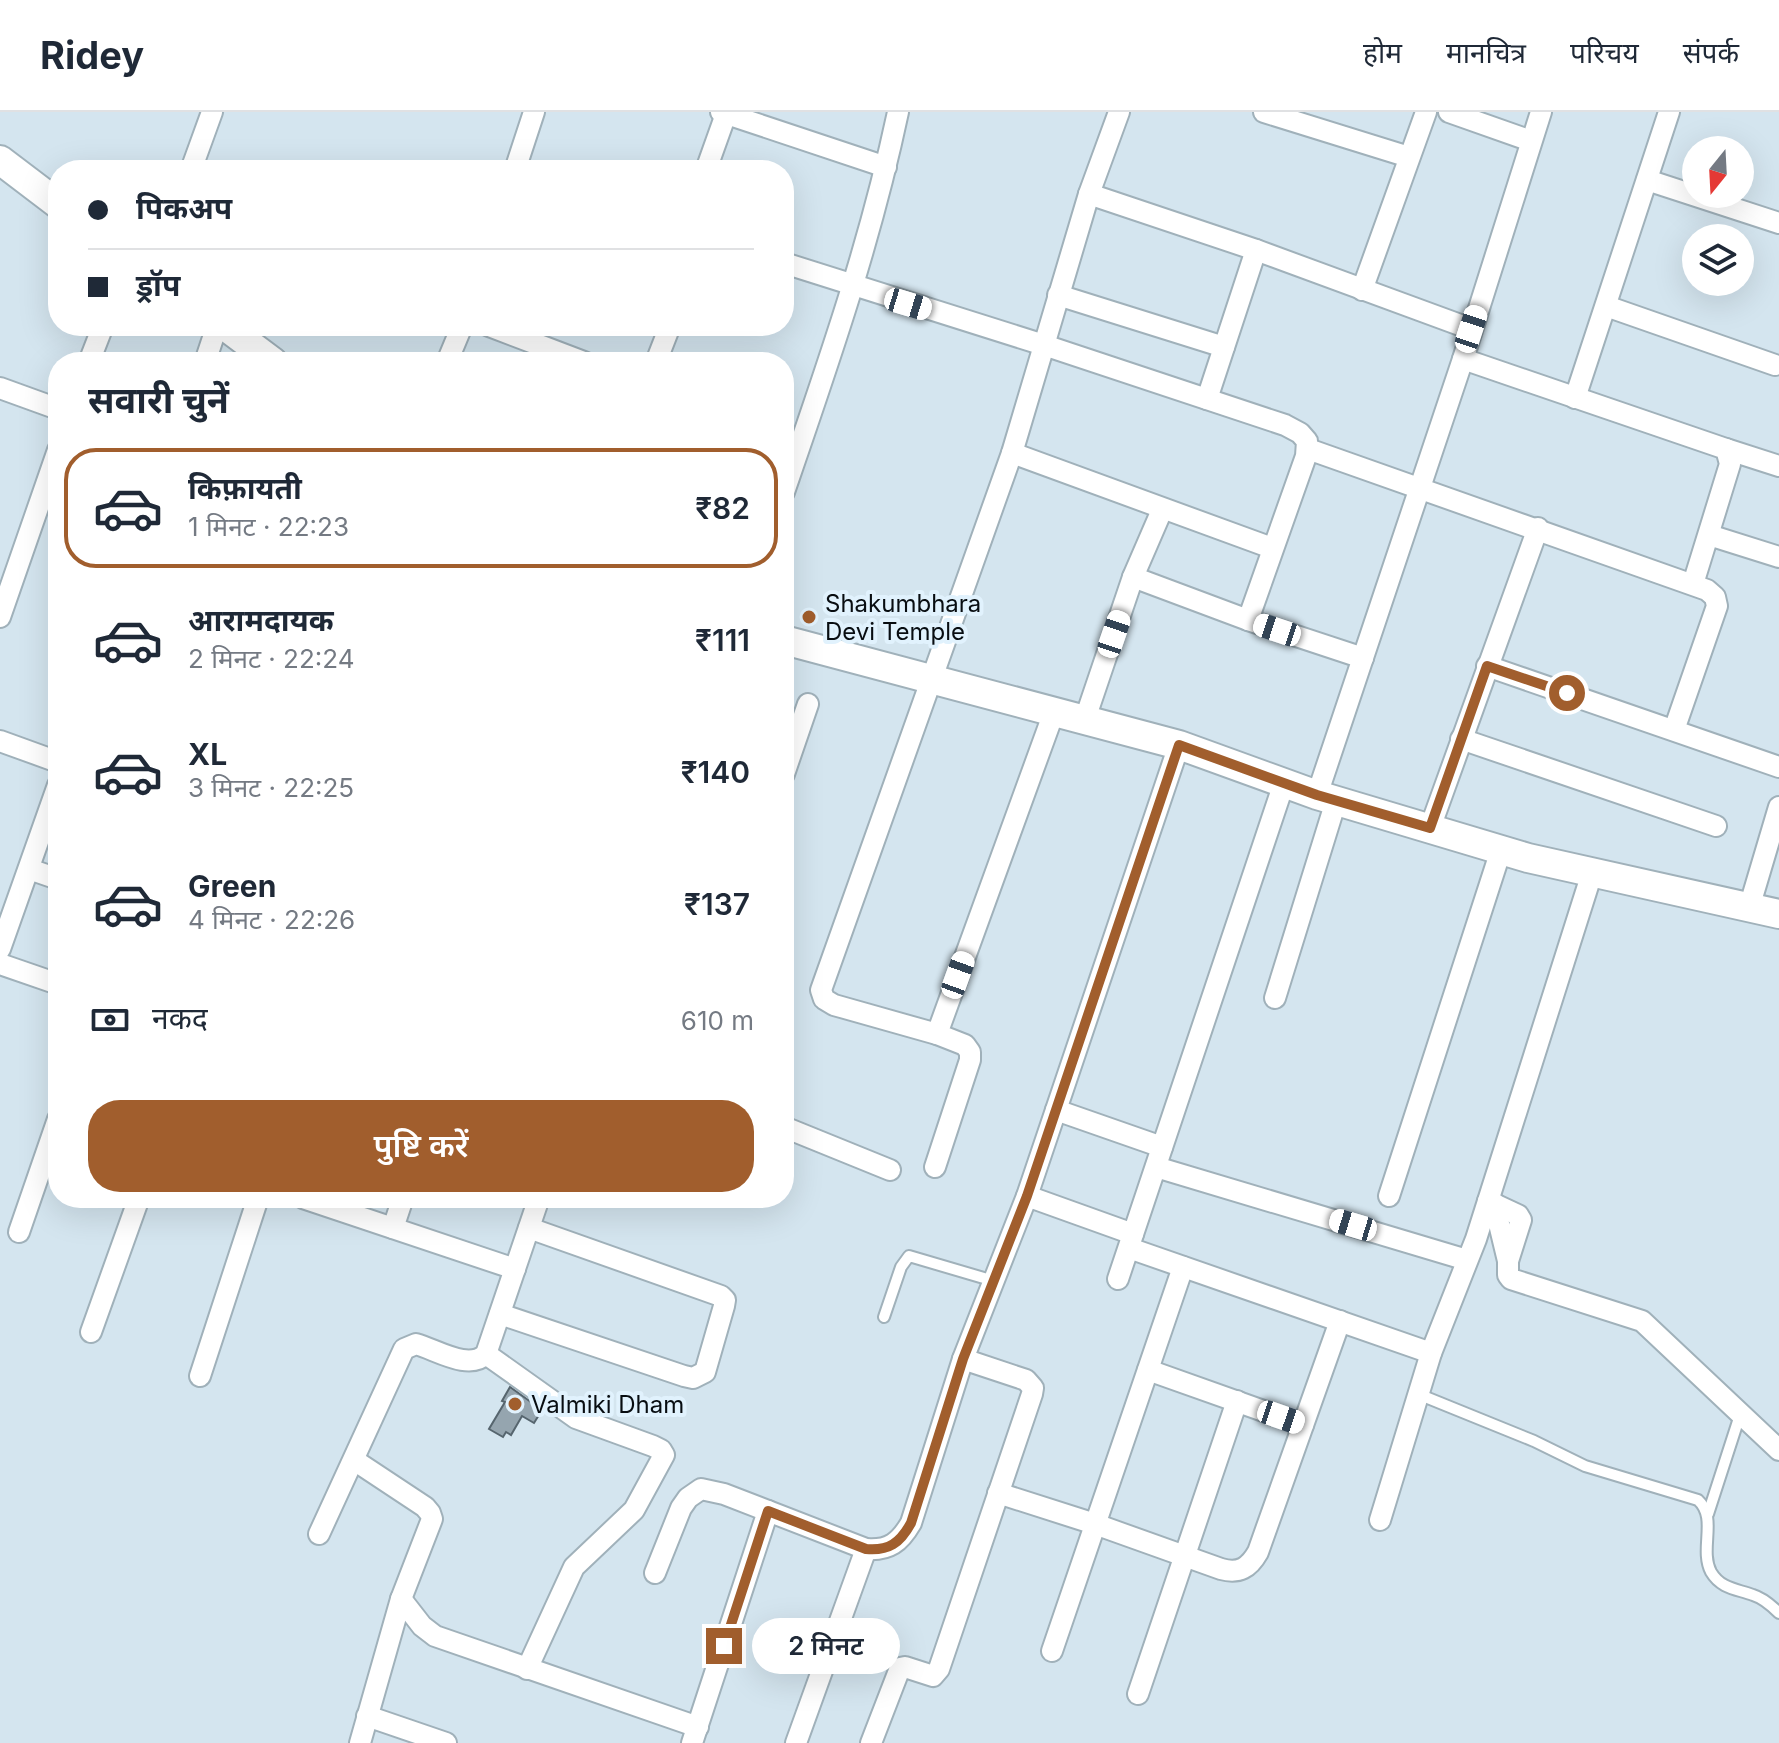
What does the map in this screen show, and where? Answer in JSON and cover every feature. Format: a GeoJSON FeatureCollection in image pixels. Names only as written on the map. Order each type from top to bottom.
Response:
{"type":"FeatureCollection","features":[{"type":"Feature","properties":{"kind":"street"},"geometry":{"type":"LineString","coordinates":[[195,160],[212,112]]}},
{"type":"Feature","properties":{"kind":"street"},"geometry":{"type":"LineString","coordinates":[[522,160],[534,112]]}},
{"type":"Feature","properties":{"kind":"street"},"geometry":{"type":"LineString","coordinates":[[794,463],[854,287],[898,112]]}},
{"type":"Feature","properties":{"kind":"street"},"geometry":{"type":"LineString","coordinates":[[935,1167],[970,1052],[965,1045],[937,1034],[834,1005],[824,999],[821,990],[1012,453],[1089,194],[1119,112]]}},
{"type":"Feature","properties":{"kind":"street"},"geometry":{"type":"LineString","coordinates":[[1362,290],[1426,112]]}},
{"type":"Feature","properties":{"kind":"street"},"geometry":{"type":"LineString","coordinates":[[1449,112],[1531,141]]}},
{"type":"Feature","properties":{"kind":"street"},"geometry":{"type":"LineString","coordinates":[[1275,998],[1363,658],[1541,112]]}},
{"type":"Feature","properties":{"kind":"street"},"geometry":{"type":"LineString","coordinates":[[1575,398],[1669,112]]}},
{"type":"Feature","properties":{"kind":"street"},"geometry":{"type":"LineString","coordinates":[[709,160],[724,113],[886,167]]}},
{"type":"Feature","properties":{"kind":"street"},"geometry":{"type":"LineString","coordinates":[[1278,114],[1409,157]]}},
{"type":"Feature","properties":{"kind":"street"},"geometry":{"type":"LineString","coordinates":[[0,160],[48,196]]}},
{"type":"Feature","properties":{"kind":"street"},"geometry":{"type":"LineString","coordinates":[[1647,180],[1779,223]]}},
{"type":"Feature","properties":{"kind":"street"},"geometry":{"type":"LineString","coordinates":[[1089,194],[1256,250],[1471,329]]}},
{"type":"Feature","properties":{"kind":"street"},"geometry":{"type":"LineString","coordinates":[[1207,399],[1256,250]]}},
{"type":"Feature","properties":{"kind":"street"},"geometry":{"type":"LineString","coordinates":[[794,266],[1044,345],[1285,425],[1300,433],[1307,441],[1308,449],[1248,620]]}},
{"type":"Feature","properties":{"kind":"street"},"geometry":{"type":"LineString","coordinates":[[1058,295],[1224,347]]}},
{"type":"Feature","properties":{"kind":"street"},"geometry":{"type":"LineString","coordinates":[[1606,306],[1775,365]]}},
{"type":"Feature","properties":{"kind":"street"},"geometry":{"type":"LineString","coordinates":[[238,336],[260,352]]}},
{"type":"Feature","properties":{"kind":"street"},"geometry":{"type":"LineString","coordinates":[[515,336],[558,352]]}},
{"type":"Feature","properties":{"kind":"street"},"geometry":{"type":"LineString","coordinates":[[1463,359],[1779,466]]}},
{"type":"Feature","properties":{"kind":"street"},"geometry":{"type":"LineString","coordinates":[[0,388],[48,405]]}},
{"type":"Feature","properties":{"kind":"street"},"geometry":{"type":"LineString","coordinates":[[1308,449],[1693,584],[1715,597],[1717,606],[1674,730]]}},
{"type":"Feature","properties":{"kind":"street"},"geometry":{"type":"LineString","coordinates":[[1693,584],[1730,464],[1726,449]]}},
{"type":"Feature","properties":{"kind":"street"},"geometry":{"type":"LineString","coordinates":[[1012,453],[1272,548]]}},
{"type":"Feature","properties":{"kind":"street"},"geometry":{"type":"LineString","coordinates":[[0,617],[48,479]]}},
{"type":"Feature","properties":{"kind":"street"},"geometry":{"type":"LineString","coordinates":[[1085,719],[1133,577],[1162,510]]}},
{"type":"Feature","properties":{"kind":"street"},"geometry":{"type":"LineString","coordinates":[[1430,828],[1538,528]]}},
{"type":"Feature","properties":{"kind":"street"},"geometry":{"type":"LineString","coordinates":[[1709,535],[1779,557]]}},
{"type":"Feature","properties":{"kind":"street"},"geometry":{"type":"LineString","coordinates":[[1133,577],[1363,658]]}},
{"type":"Feature","properties":{"kind":"street"},"geometry":{"type":"LineString","coordinates":[[794,643],[1179,745],[1326,798],[1501,850],[1779,914]]}},
{"type":"Feature","properties":{"kind":"street"},"geometry":{"type":"LineString","coordinates":[[1487,666],[1779,767]]}},
{"type":"Feature","properties":{"kind":"street"},"geometry":{"type":"LineString","coordinates":[[794,745],[808,704]]}},
{"type":"Feature","properties":{"kind":"street"},"geometry":{"type":"LineString","coordinates":[[937,1034],[1054,712]]}},
{"type":"Feature","properties":{"kind":"street"},"geometry":{"type":"LineString","coordinates":[[1461,739],[1716,826]]}},
{"type":"Feature","properties":{"kind":"street"},"geometry":{"type":"LineString","coordinates":[[0,741],[48,758]]}},
{"type":"Feature","properties":{"kind":"street"},"geometry":{"type":"LineString","coordinates":[[655,1573],[681,1508],[688,1498],[701,1489],[724,1494],[866,1549],[881,1550],[904,1536],[911,1523],[963,1359],[1027,1196],[1179,745]]}},
{"type":"Feature","properties":{"kind":"street"},"geometry":{"type":"LineString","coordinates":[[1118,1279],[1284,783]]}},
{"type":"Feature","properties":{"kind":"street"},"geometry":{"type":"LineString","coordinates":[[1749,908],[1779,807]]}},
{"type":"Feature","properties":{"kind":"street"},"geometry":{"type":"LineString","coordinates":[[0,949],[48,814]]}},
{"type":"Feature","properties":{"kind":"street"},"geometry":{"type":"LineString","coordinates":[[1389,1196],[1501,850]]}},
{"type":"Feature","properties":{"kind":"street"},"geometry":{"type":"LineString","coordinates":[[29,869],[48,876]]}},
{"type":"Feature","properties":{"kind":"street"},"geometry":{"type":"LineString","coordinates":[[1380,1520],[1431,1353],[1491,1202],[1592,873]]}},
{"type":"Feature","properties":{"kind":"street"},"geometry":{"type":"LineString","coordinates":[[0,964],[48,981]]}},
{"type":"Feature","properties":{"kind":"street"},"geometry":{"type":"LineString","coordinates":[[1056,1110],[1159,1157],[1469,1255],[1506,1252]]}},
{"type":"Feature","properties":{"kind":"street"},"geometry":{"type":"LineString","coordinates":[[794,1131],[890,1170]]}},
{"type":"Feature","properties":{"kind":"street"},"geometry":{"type":"LineString","coordinates":[[19,1232],[48,1148]]}},
{"type":"Feature","properties":{"kind":"street"},"geometry":{"type":"LineString","coordinates":[[1027,1196],[1183,1267],[1431,1353]]}},
{"type":"Feature","properties":{"kind":"street"},"geometry":{"type":"LineString","coordinates":[[1491,1202],[1518,1215],[1521,1220],[1506,1252],[1508,1275],[1517,1282],[1642,1321],[1779,1450]]}},
{"type":"Feature","properties":{"kind":"street"},"geometry":{"type":"LineString","coordinates":[[91,1332],[135,1208]]}},
{"type":"Feature","properties":{"kind":"street"},"geometry":{"type":"LineString","coordinates":[[200,1376],[255,1208]]}},
{"type":"Feature","properties":{"kind":"street"},"geometry":{"type":"LineString","coordinates":[[333,1208],[515,1269]]}},
{"type":"Feature","properties":{"kind":"street"},"geometry":{"type":"LineString","coordinates":[[393,1228],[400,1208]]}},
{"type":"Feature","properties":{"kind":"street"},"geometry":{"type":"LineString","coordinates":[[319,1534],[404,1349],[416,1344],[471,1362],[480,1360],[486,1354],[536,1208]]}},
{"type":"Feature","properties":{"kind":"street"},"geometry":{"type":"LineString","coordinates":[[500,1314],[684,1376],[693,1378],[705,1372],[724,1306],[725,1300],[721,1296],[529,1228]]}},
{"type":"Feature","properties":{"kind":"street"},"geometry":{"type":"LineString","coordinates":[[1052,1651],[1183,1267]]}},
{"type":"Feature","properties":{"kind":"street"},"geometry":{"type":"LineString","coordinates":[[998,1493],[1231,1572],[1238,1571],[1253,1561],[1340,1321]]}},
{"type":"Feature","properties":{"kind":"street"},"geometry":{"type":"LineString","coordinates":[[486,1354],[576,1418],[653,1446],[664,1455],[634,1510],[574,1567],[527,1669]]}},
{"type":"Feature","properties":{"kind":"street"},"geometry":{"type":"LineString","coordinates":[[871,1743],[900,1668],[933,1676],[939,1669],[1033,1388],[1026,1380],[963,1359]]}},
{"type":"Feature","properties":{"kind":"street"},"geometry":{"type":"LineString","coordinates":[[1148,1370],[1303,1425]]}},
{"type":"Feature","properties":{"kind":"street"},"geometry":{"type":"LineString","coordinates":[[1138,1694],[1237,1401]]}},
{"type":"Feature","properties":{"kind":"street"},"geometry":{"type":"LineString","coordinates":[[354,1460],[430,1513],[430,1529],[401,1599],[360,1743]]}},
{"type":"Feature","properties":{"kind":"street"},"geometry":{"type":"LineString","coordinates":[[401,1599],[422,1626],[435,1636],[695,1735],[768,1511]]}},
{"type":"Feature","properties":{"kind":"street"},"geometry":{"type":"LineString","coordinates":[[796,1743],[866,1549]]}},
{"type":"Feature","properties":{"kind":"street"},"geometry":{"type":"LineString","coordinates":[[367,1716],[446,1743]]}},
{"type":"Feature","properties":{"kind":"lane"},"geometry":{"type":"LineString","coordinates":[[884,1317],[901,1267],[909,1256],[994,1281]]}},
{"type":"Feature","properties":{"kind":"lane"},"geometry":{"type":"LineString","coordinates":[[1418,1394],[1534,1441],[1585,1466],[1691,1496],[1704,1505],[1708,1514]]}},
{"type":"Feature","properties":{"kind":"lane"},"geometry":{"type":"LineString","coordinates":[[1740,1415],[1708,1514],[1707,1563],[1717,1580],[1734,1591],[1761,1599],[1779,1613]]}},
{"type":"Feature","properties":{"kind":"building"},"geometry":{"type":"Polygon","coordinates":[[[510,1387],[542,1410],[534,1423],[522,1416],[511,1435],[506,1432],[503,1437],[489,1429],[510,1387]]]}},
{"type":"Feature","properties":{"kind":"place","name":"Shakumbhara Devi Temple"},"geometry":{"type":"Point","coordinates":[809,617]}},
{"type":"Feature","properties":{"kind":"place","name":"Valmiki Dham"},"geometry":{"type":"Point","coordinates":[515,1404]}},
{"type":"Feature","properties":{"kind":"route"},"geometry":{"type":"LineString","coordinates":[[724,1646],[768,1511],[866,1549],[881,1550],[893,1545],[904,1536],[911,1523],[963,1359],[1027,1196],[1179,745],[1317,795],[1430,828],[1487,666],[1567,693]]}}]}
